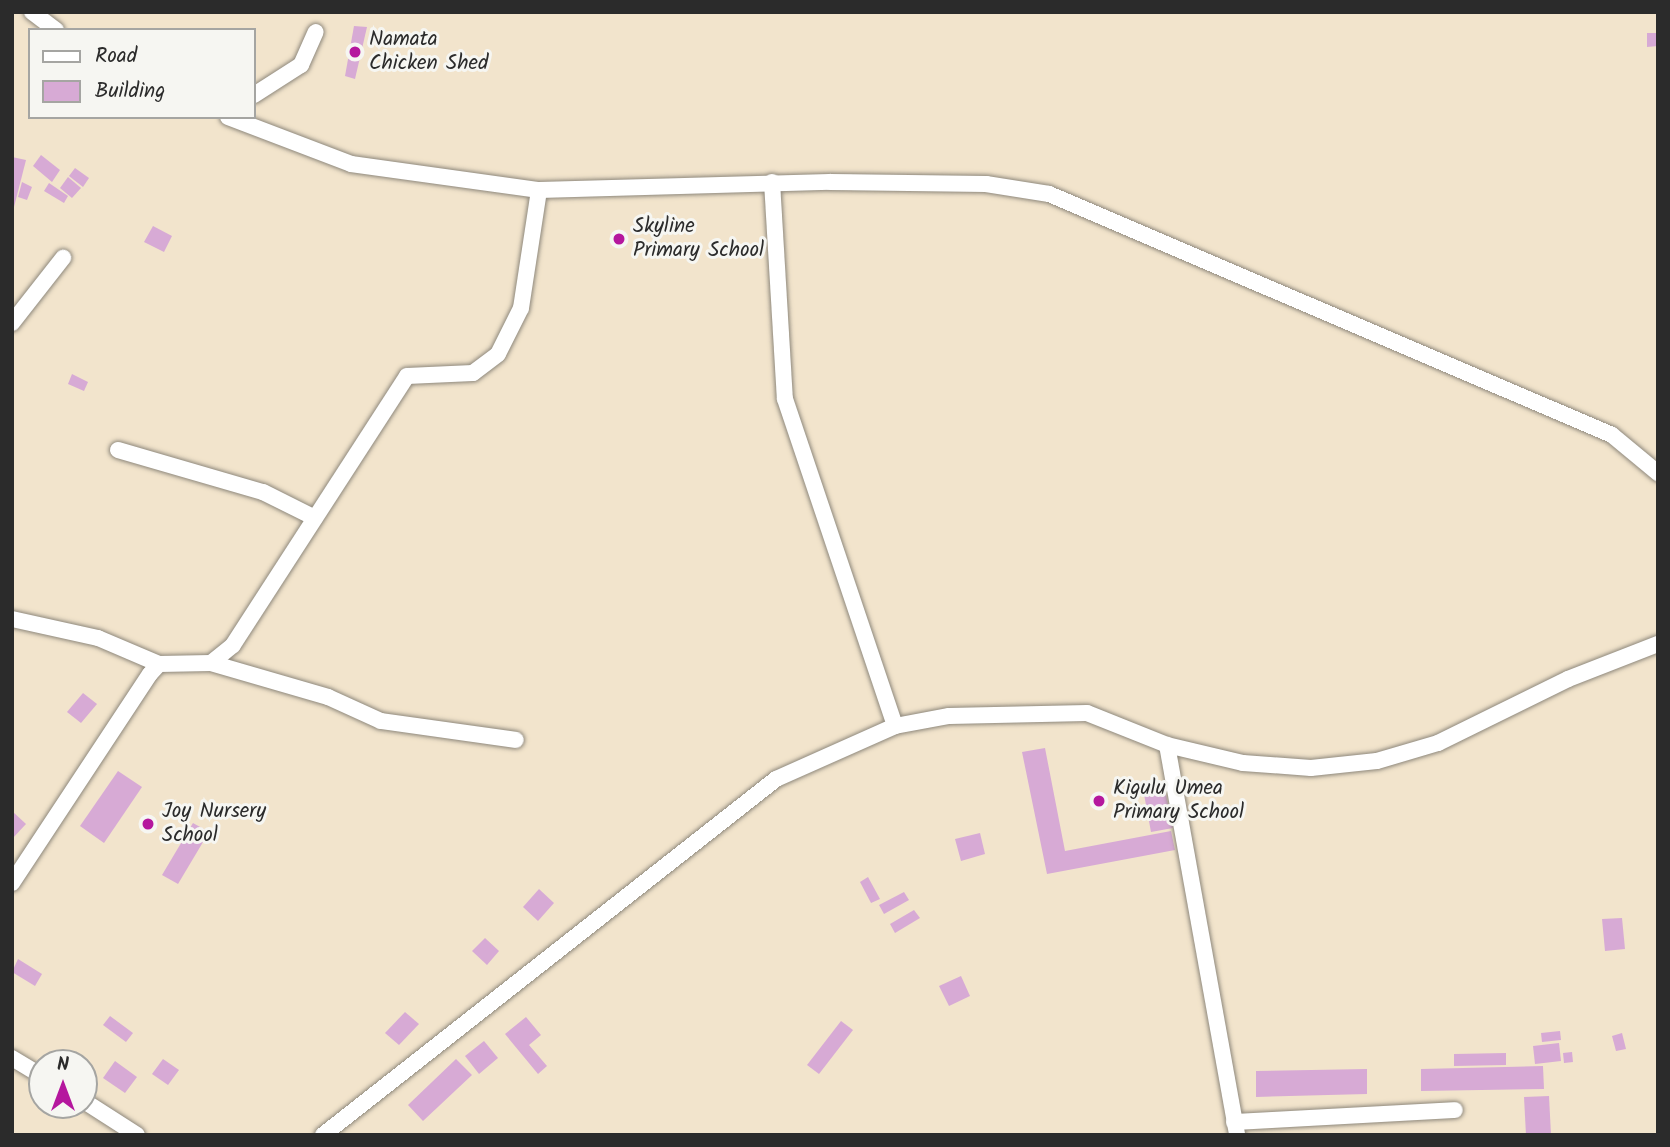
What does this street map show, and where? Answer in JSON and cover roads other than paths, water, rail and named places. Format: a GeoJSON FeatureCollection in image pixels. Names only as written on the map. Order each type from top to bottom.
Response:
{"type":"FeatureCollection","features":[{"type":"Feature","properties":{"kind":"street"},"geometry":{"type":"LineString","coordinates":[[32,12],[53,28]]}},
{"type":"Feature","properties":{"kind":"street"},"geometry":{"type":"LineString","coordinates":[[256,93],[301,65],[316,32]]}},
{"type":"Feature","properties":{"kind":"street"},"geometry":{"type":"LineString","coordinates":[[233,119],[351,164],[540,190],[772,182],[1019,187],[1092,207],[1612,435],[1658,473]]}},
{"type":"Feature","properties":{"kind":"street"},"geometry":{"type":"LineString","coordinates":[[772,182],[785,399],[895,726]]}},
{"type":"Feature","properties":{"kind":"street"},"geometry":{"type":"LineString","coordinates":[[211,663],[260,609],[407,376],[473,373],[498,354],[521,308],[540,190]]}},
{"type":"Feature","properties":{"kind":"street"},"geometry":{"type":"LineString","coordinates":[[12,323],[63,258]]}},
{"type":"Feature","properties":{"kind":"street"},"geometry":{"type":"LineString","coordinates":[[118,450],[263,492],[315,519]]}},
{"type":"Feature","properties":{"kind":"street"},"geometry":{"type":"LineString","coordinates":[[12,619],[99,638],[159,664],[211,663],[328,697],[381,721],[516,740]]}},
{"type":"Feature","properties":{"kind":"street"},"geometry":{"type":"LineString","coordinates":[[323,1135],[776,779],[895,726],[949,716],[1087,713],[1167,745],[1243,763],[1311,768],[1377,761],[1437,743],[1567,679],[1658,644]]}},
{"type":"Feature","properties":{"kind":"street"},"geometry":{"type":"LineString","coordinates":[[12,883],[159,664]]}},
{"type":"Feature","properties":{"kind":"street"},"geometry":{"type":"LineString","coordinates":[[1167,745],[1235,1131],[1455,1110]]}},
{"type":"Feature","properties":{"kind":"street"},"geometry":{"type":"LineString","coordinates":[[12,1058],[28,1068]]}},
{"type":"Feature","properties":{"kind":"street"},"geometry":{"type":"LineString","coordinates":[[98,1110],[136,1135]]}},
{"type":"Feature","properties":{"kind":"place","name":"Namata Chicken Shed"},"geometry":{"type":"Point","coordinates":[355,52]}},
{"type":"Feature","properties":{"kind":"place","name":"Skyline Primary School"},"geometry":{"type":"Point","coordinates":[619,239]}},
{"type":"Feature","properties":{"kind":"place","name":"Kigulu Umea Primary School"},"geometry":{"type":"Point","coordinates":[1099,801]}},
{"type":"Feature","properties":{"kind":"place","name":"Joy Nursery School"},"geometry":{"type":"Point","coordinates":[148,824]}}]}
